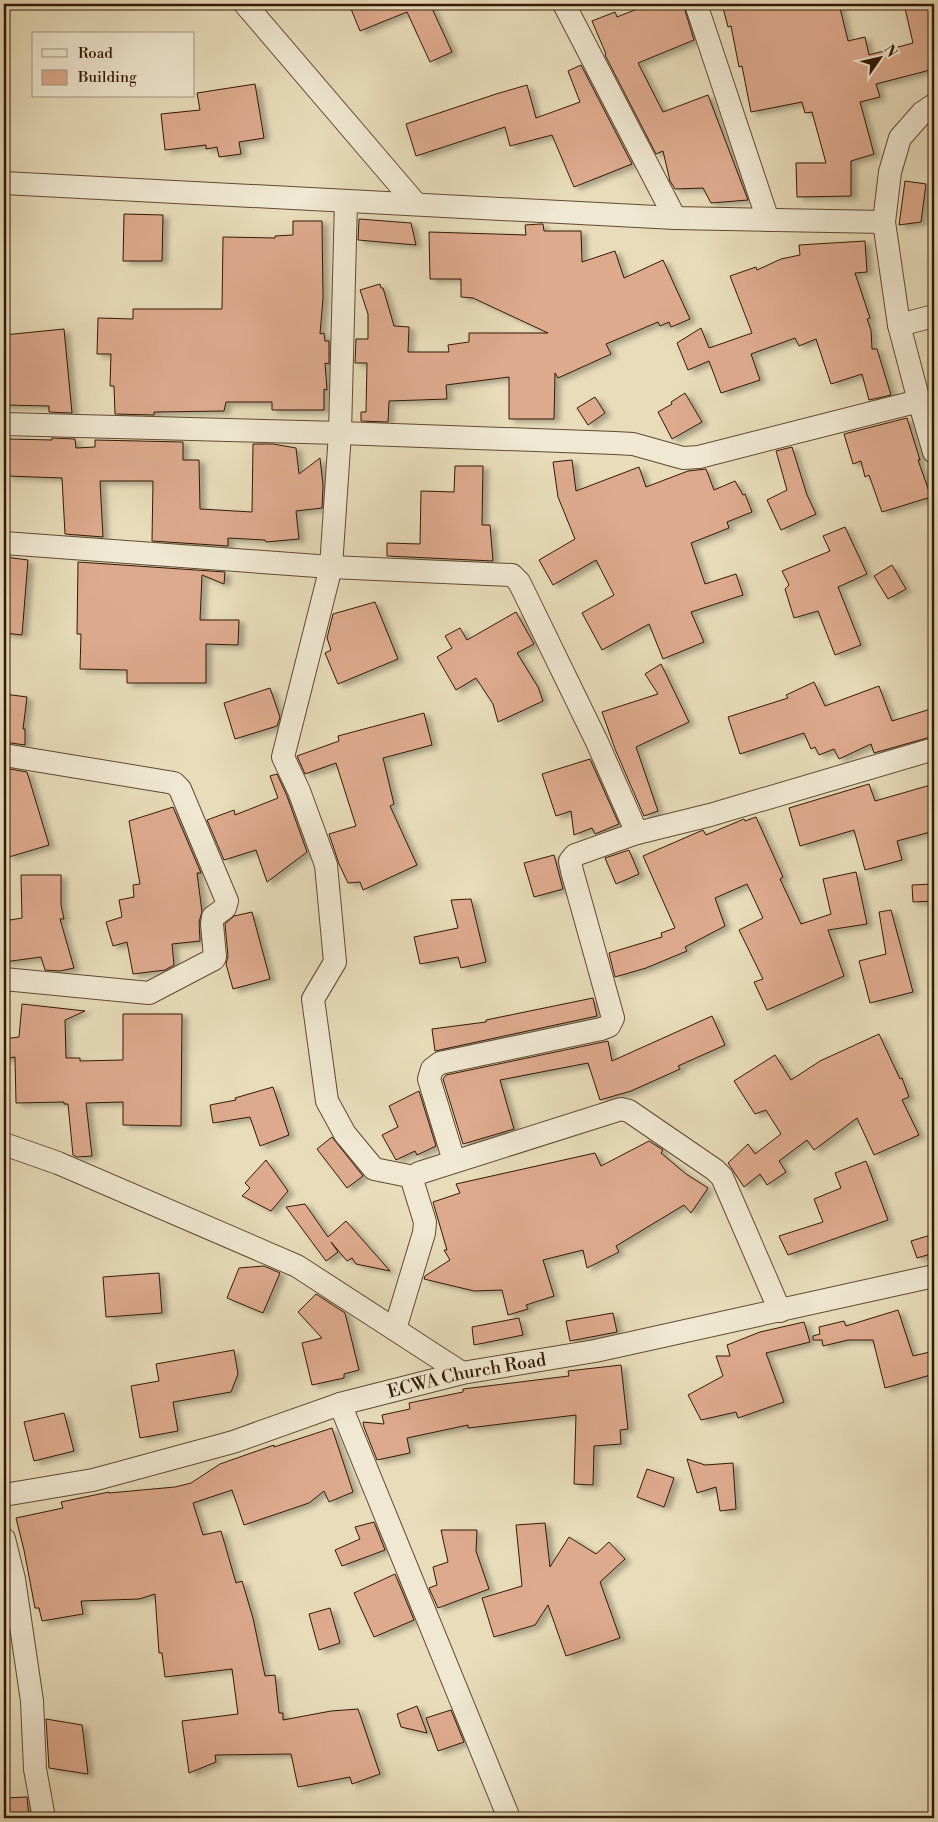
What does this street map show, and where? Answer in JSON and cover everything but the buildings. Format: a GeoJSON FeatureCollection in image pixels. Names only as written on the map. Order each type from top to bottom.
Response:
{"type":"FeatureCollection","features":[{"type":"Feature","properties":{"kind":"street"},"geometry":{"type":"LineString","coordinates":[[245,4],[416,204]]}},
{"type":"Feature","properties":{"kind":"street"},"geometry":{"type":"LineString","coordinates":[[564,4],[675,218]]}},
{"type":"Feature","properties":{"kind":"street"},"geometry":{"type":"LineString","coordinates":[[696,4],[768,220]]}},
{"type":"Feature","properties":{"kind":"street"},"geometry":{"type":"LineString","coordinates":[[934,105],[922,113],[900,138],[890,172],[884,222],[899,325],[934,452]]}},
{"type":"Feature","properties":{"kind":"street"},"geometry":{"type":"LineString","coordinates":[[4,183],[675,218],[884,222]]}},
{"type":"Feature","properties":{"kind":"street"},"geometry":{"type":"LineString","coordinates":[[346,201],[340,433],[332,566],[283,757],[299,791],[326,865],[335,962],[313,999],[327,1101],[345,1134],[374,1169],[414,1177]]}},
{"type":"Feature","properties":{"kind":"street"},"geometry":{"type":"LineString","coordinates":[[899,325],[934,316]]}},
{"type":"Feature","properties":{"kind":"street"},"geometry":{"type":"LineString","coordinates":[[4,424],[340,433],[633,444],[684,458],[699,457],[919,400]]}},
{"type":"Feature","properties":{"kind":"street"},"geometry":{"type":"LineString","coordinates":[[4,543],[332,566],[512,575],[519,582],[589,724],[637,833]]}},
{"type":"Feature","properties":{"kind":"street"},"geometry":{"type":"LineString","coordinates":[[454,1161],[429,1078],[432,1069],[440,1063],[609,1026],[612,1018],[570,861],[575,855],[637,833],[710,815],[934,749]]}},
{"type":"Feature","properties":{"kind":"street"},"geometry":{"type":"LineString","coordinates":[[4,755],[174,783],[180,789],[227,901],[225,908],[213,917],[214,959],[149,993],[4,979]]}},
{"type":"Feature","properties":{"kind":"street"},"geometry":{"type":"LineString","coordinates":[[395,1329],[424,1233],[425,1222],[413,1183],[414,1177],[419,1172],[621,1109],[629,1111],[715,1170],[722,1177],[780,1311]]}},
{"type":"Feature","properties":{"kind":"street"},"geometry":{"type":"LineString","coordinates":[[4,1144],[58,1162],[297,1266],[462,1373]]}},
{"type":"Feature","properties":{"kind":"street","name":"ECWA Church Road"},"geometry":{"type":"LineString","coordinates":[[4,1495],[93,1480],[233,1442],[340,1404],[462,1373],[595,1351],[934,1276]]}},
{"type":"Feature","properties":{"kind":"street"},"geometry":{"type":"LineString","coordinates":[[340,1404],[509,1818]]}},
{"type":"Feature","properties":{"kind":"street"},"geometry":{"type":"LineString","coordinates":[[4,1539],[14,1579],[32,1701],[35,1769],[44,1818]]}}]}
